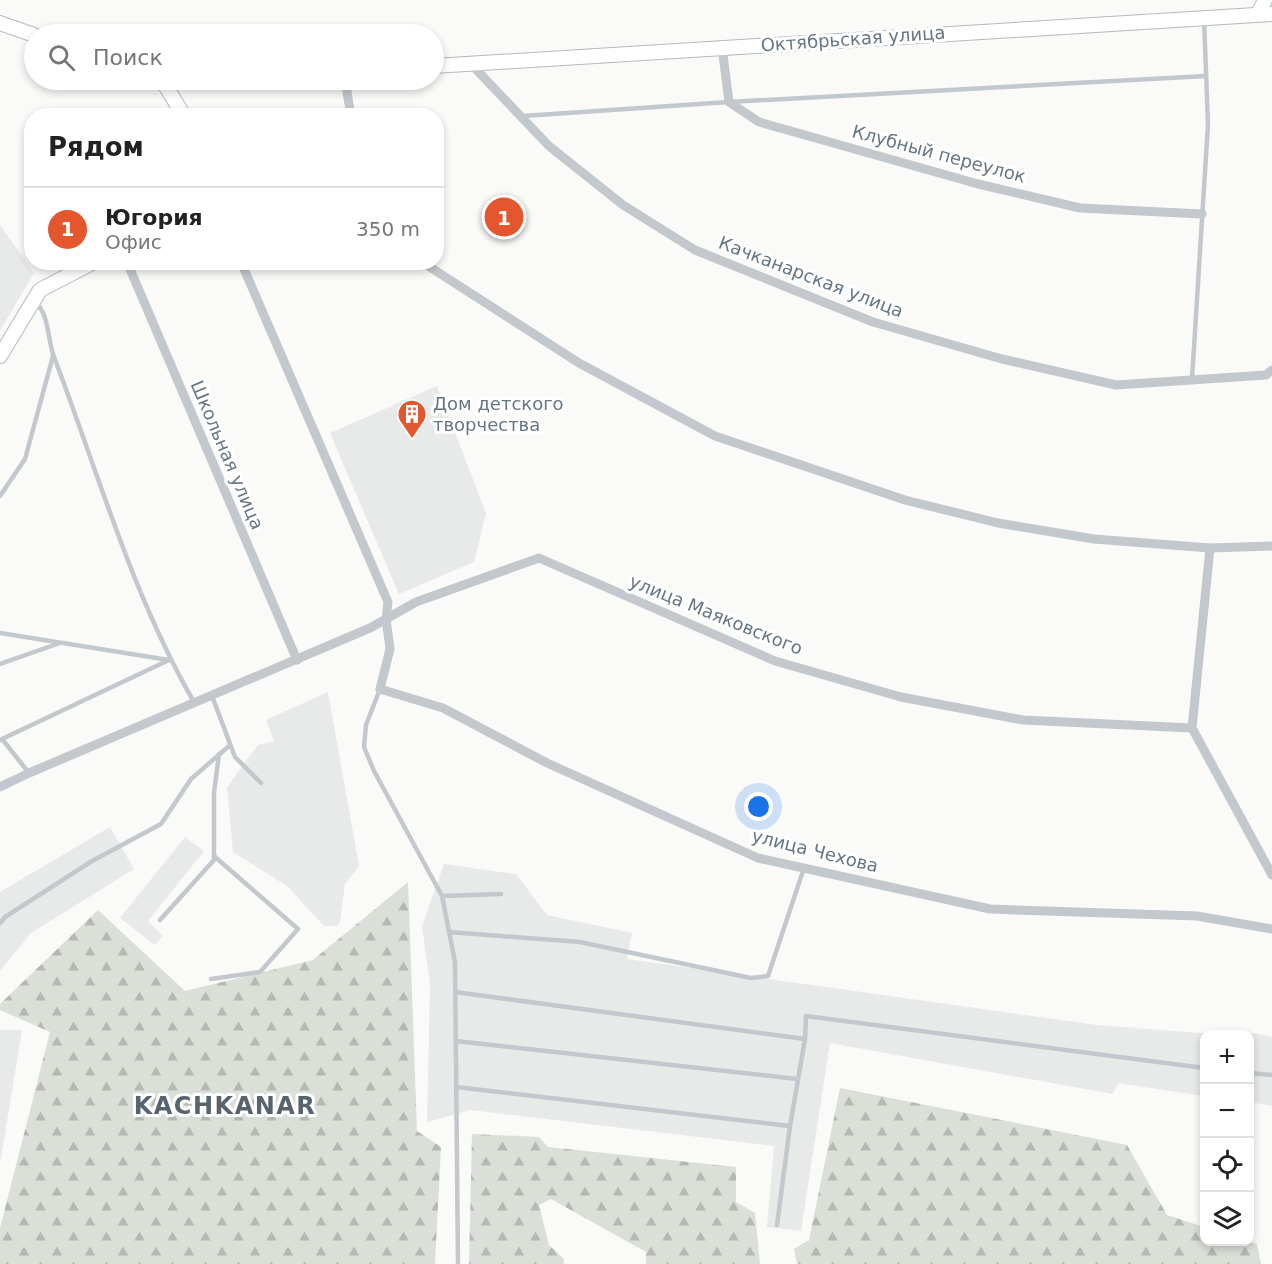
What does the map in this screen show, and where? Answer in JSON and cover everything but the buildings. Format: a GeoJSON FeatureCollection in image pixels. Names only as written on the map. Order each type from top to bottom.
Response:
{"type":"FeatureCollection","features":[{"type":"Feature","properties":{"kind":"street"},"geometry":{"type":"LineString","coordinates":[[1265,0],[1265,14]]}},
{"type":"Feature","properties":{"kind":"street","name":"Октябрьская улица"},"geometry":{"type":"LineString","coordinates":[[444,65],[1265,14]]}},
{"type":"Feature","properties":{"kind":"street"},"geometry":{"type":"LineString","coordinates":[[0,23],[24,31]]}},
{"type":"Feature","properties":{"kind":"street"},"geometry":{"type":"LineString","coordinates":[[722,47],[729,102]]}},
{"type":"Feature","properties":{"kind":"street","name":"Качканарская улица"},"geometry":{"type":"LineString","coordinates":[[470,63],[549,146],[623,205],[695,250],[873,322],[1002,359],[1116,385],[1192,382],[1270,374]]}},
{"type":"Feature","properties":{"kind":"street"},"geometry":{"type":"LineString","coordinates":[[168,90],[179,108]]}},
{"type":"Feature","properties":{"kind":"street"},"geometry":{"type":"LineString","coordinates":[[347,90],[350,108]]}},
{"type":"Feature","properties":{"kind":"street","name":"Клубный переулок"},"geometry":{"type":"LineString","coordinates":[[729,102],[759,122],[990,186],[1080,207],[1202,214]]}},
{"type":"Feature","properties":{"kind":"street"},"geometry":{"type":"LineString","coordinates":[[0,356],[32,299],[40,290],[79,270]]}},
{"type":"Feature","properties":{"kind":"street","name":"Школьная улица"},"geometry":{"type":"LineString","coordinates":[[130,270],[297,660]]}},
{"type":"Feature","properties":{"kind":"street"},"geometry":{"type":"LineString","coordinates":[[245,270],[388,602],[386,619],[390,650],[380,689]]}},
{"type":"Feature","properties":{"kind":"street"},"geometry":{"type":"LineString","coordinates":[[434,270],[579,363],[715,436],[905,500],[998,523],[1094,539],[1210,548],[1272,546]]}},
{"type":"Feature","properties":{"kind":"street"},"geometry":{"type":"LineString","coordinates":[[1210,548],[1192,728],[1272,875]]}},
{"type":"Feature","properties":{"kind":"street","name":"улица Маяковского"},"geometry":{"type":"LineString","coordinates":[[0,788],[29,773],[297,660],[386,619],[416,602],[539,558],[775,661],[901,697],[1023,720],[1192,728]]}},
{"type":"Feature","properties":{"kind":"street","name":"улица Чехова"},"geometry":{"type":"LineString","coordinates":[[380,689],[443,708],[547,763],[758,858],[990,909],[1197,916],[1272,929]]}},
{"type":"Feature","properties":{"kind":"lane"},"geometry":{"type":"LineString","coordinates":[[1192,382],[1208,123],[1204,18]]}},
{"type":"Feature","properties":{"kind":"lane"},"geometry":{"type":"LineString","coordinates":[[520,116],[729,102],[1206,76]]}},
{"type":"Feature","properties":{"kind":"lane"},"geometry":{"type":"LineString","coordinates":[[32,299],[42,308],[53,356],[169,660],[195,704]]}},
{"type":"Feature","properties":{"kind":"lane"},"geometry":{"type":"LineString","coordinates":[[0,496],[25,459],[53,356]]}},
{"type":"Feature","properties":{"kind":"lane"},"geometry":{"type":"LineString","coordinates":[[0,633],[169,660]]}},
{"type":"Feature","properties":{"kind":"lane"},"geometry":{"type":"LineString","coordinates":[[0,664],[62,642]]}},
{"type":"Feature","properties":{"kind":"lane"},"geometry":{"type":"LineString","coordinates":[[29,773],[1,739],[169,660]]}},
{"type":"Feature","properties":{"kind":"lane"},"geometry":{"type":"LineString","coordinates":[[380,689],[366,725],[364,747],[374,771],[442,896],[455,962],[458,1264]]}},
{"type":"Feature","properties":{"kind":"lane"},"geometry":{"type":"LineString","coordinates":[[212,696],[235,757],[261,783]]}},
{"type":"Feature","properties":{"kind":"lane"},"geometry":{"type":"LineString","coordinates":[[0,922],[92,861],[161,824],[191,779],[229,746]]}},
{"type":"Feature","properties":{"kind":"lane"},"geometry":{"type":"LineString","coordinates":[[160,920],[214,860],[214,793],[219,754]]}},
{"type":"Feature","properties":{"kind":"lane"},"geometry":{"type":"LineString","coordinates":[[212,980],[260,972],[298,930],[214,856]]}},
{"type":"Feature","properties":{"kind":"lane"},"geometry":{"type":"LineString","coordinates":[[449,932],[580,942],[751,978],[768,976],[804,868]]}},
{"type":"Feature","properties":{"kind":"lane"},"geometry":{"type":"LineString","coordinates":[[442,896],[501,894]]}},
{"type":"Feature","properties":{"kind":"lane"},"geometry":{"type":"LineString","coordinates":[[455,992],[805,1039]]}},
{"type":"Feature","properties":{"kind":"lane"},"geometry":{"type":"LineString","coordinates":[[777,1225],[797,1079],[805,1039],[806,1016],[1200,1067]]}},
{"type":"Feature","properties":{"kind":"lane"},"geometry":{"type":"LineString","coordinates":[[456,1041],[797,1079]]}},
{"type":"Feature","properties":{"kind":"lane"},"geometry":{"type":"LineString","coordinates":[[1254,1073],[1272,1075]]}},
{"type":"Feature","properties":{"kind":"lane"},"geometry":{"type":"LineString","coordinates":[[456,1087],[790,1126]]}},
{"type":"Feature","properties":{"kind":"shaded area"},"geometry":{"type":"Polygon","coordinates":[[[0,225],[24,259],[24,270],[32,270],[34,273],[0,331],[0,225]]]}},
{"type":"Feature","properties":{"kind":"shaded area"},"geometry":{"type":"Polygon","coordinates":[[[437,386],[486,513],[474,562],[399,594],[330,433],[437,386]]]}},
{"type":"Feature","properties":{"kind":"shaded area"},"geometry":{"type":"Polygon","coordinates":[[[328,692],[359,866],[345,884],[340,921],[337,926],[324,926],[287,886],[233,852],[227,787],[258,745],[274,741],[266,720],[328,692]]]}},
{"type":"Feature","properties":{"kind":"shaded area"},"geometry":{"type":"Polygon","coordinates":[[[110,827],[134,869],[31,933],[0,971],[0,892],[110,827]]]}},
{"type":"Feature","properties":{"kind":"shaded area"},"geometry":{"type":"Polygon","coordinates":[[[185,837],[204,851],[148,921],[163,936],[155,945],[120,918],[185,837]]]}},
{"type":"Feature","properties":{"kind":"shaded area"},"geometry":{"type":"Polygon","coordinates":[[[444,864],[516,874],[547,915],[632,933],[627,959],[1097,1025],[1200,1033],[1200,1095],[1118,1083],[1113,1094],[830,1043],[801,1231],[767,1227],[774,1146],[470,1110],[427,1122],[430,984],[422,926],[444,864]]]}},
{"type":"Feature","properties":{"kind":"shaded area"},"geometry":{"type":"Polygon","coordinates":[[[0,1030],[22,1030],[0,1164],[0,1030]]]}},
{"type":"Feature","properties":{"kind":"shaded area"},"geometry":{"type":"Polygon","coordinates":[[[1254,1033],[1272,1037],[1272,1106],[1254,1103],[1254,1033]]]}},
{"type":"Feature","properties":{"kind":"green space"},"geometry":{"type":"Polygon","coordinates":[[[408,882],[417,1131],[441,1147],[435,1264],[0,1264],[0,1228],[50,1032],[0,1010],[0,1004],[98,910],[185,991],[313,960],[408,882]]]}},
{"type":"Feature","properties":{"kind":"green space"},"geometry":{"type":"Polygon","coordinates":[[[840,1088],[1127,1145],[1167,1215],[1200,1226],[1200,1246],[1254,1246],[1254,1243],[1257,1244],[1261,1264],[797,1264],[794,1249],[809,1240],[840,1088]]]}},
{"type":"Feature","properties":{"kind":"green space"},"geometry":{"type":"Polygon","coordinates":[[[472,1134],[539,1137],[548,1147],[736,1167],[736,1202],[755,1213],[760,1264],[646,1264],[646,1252],[551,1199],[539,1205],[549,1245],[564,1259],[564,1264],[469,1264],[472,1134]]]}},
{"type":"Feature","properties":{"kind":"place","name":"Югория"},"geometry":{"type":"Point","coordinates":[504,217]}},
{"type":"Feature","properties":{"kind":"place","name":"Дом детского творчества"},"geometry":{"type":"Point","coordinates":[412,440]}},
{"type":"Feature","properties":{"kind":"district","name":"KACHKANAR"},"geometry":{"type":"Point","coordinates":[225,1106]}}]}
